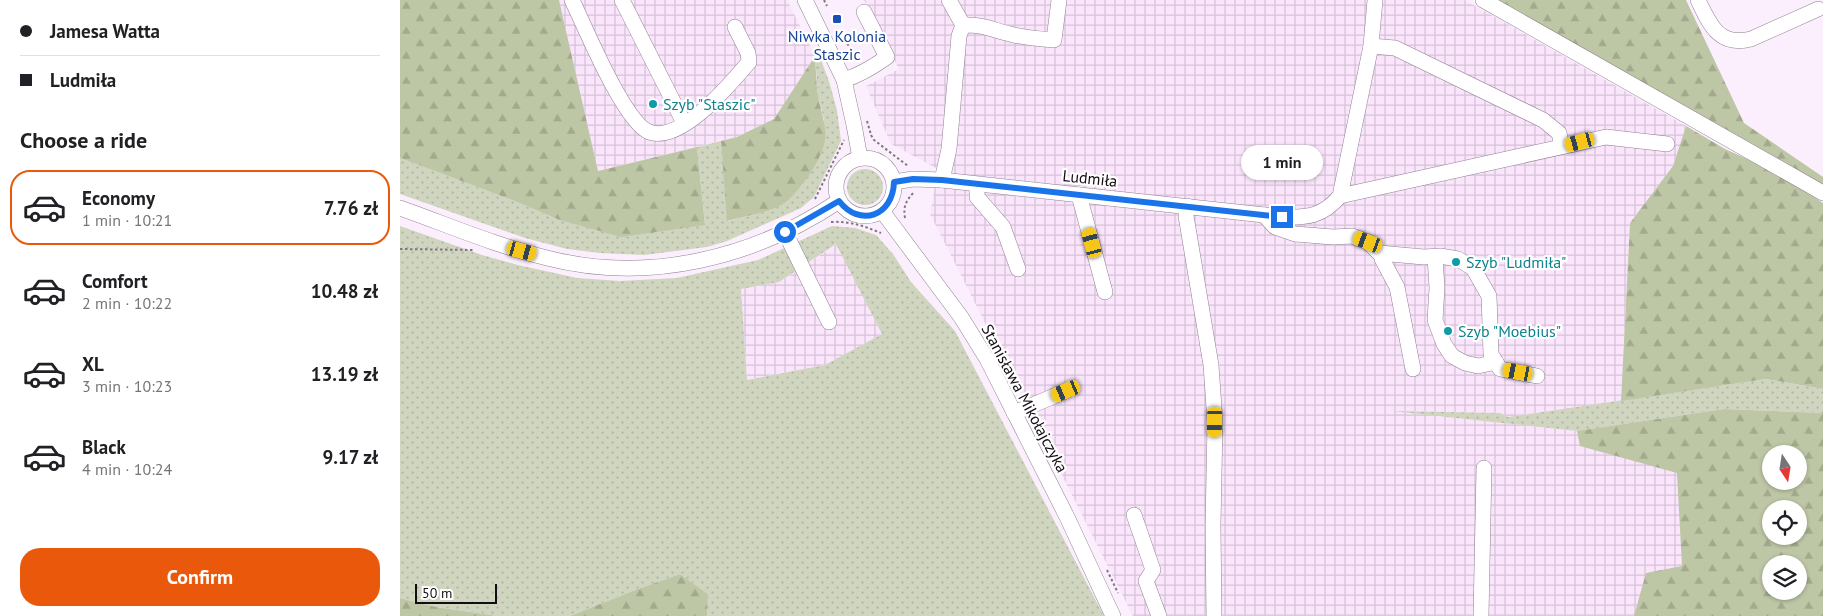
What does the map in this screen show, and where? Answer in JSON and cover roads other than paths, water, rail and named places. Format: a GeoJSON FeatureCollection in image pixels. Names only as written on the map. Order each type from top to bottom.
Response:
{"type":"FeatureCollection","features":[{"type":"Feature","properties":{"kind":"street"},"geometry":{"type":"LineString","coordinates":[[572,0],[619,96],[637,123],[649,132],[661,133],[693,118],[716,100],[749,62],[748,53],[735,27]]}},
{"type":"Feature","properties":{"kind":"street"},"geometry":{"type":"LineString","coordinates":[[622,0],[684,123]]}},
{"type":"Feature","properties":{"kind":"street"},"geometry":{"type":"LineString","coordinates":[[805,0],[844,80],[860,158]]}},
{"type":"Feature","properties":{"kind":"street"},"geometry":{"type":"LineString","coordinates":[[942,180],[949,149],[959,36],[963,25],[949,0]]}},
{"type":"Feature","properties":{"kind":"street"},"geometry":{"type":"LineString","coordinates":[[963,25],[978,25],[1026,38],[1054,40],[1059,0]]}},
{"type":"Feature","properties":{"kind":"street"},"geometry":{"type":"LineString","coordinates":[[1375,0],[1371,46],[1340,196],[1606,136],[1667,144]]}},
{"type":"Feature","properties":{"kind":"street"},"geometry":{"type":"LineString","coordinates":[[1483,0],[1823,193]]}},
{"type":"Feature","properties":{"kind":"street"},"geometry":{"type":"LineString","coordinates":[[1698,0],[1713,29],[1721,36],[1741,42],[1818,9]]}},
{"type":"Feature","properties":{"kind":"street"},"geometry":{"type":"LineString","coordinates":[[844,80],[857,76],[887,57],[864,12]]}},
{"type":"Feature","properties":{"kind":"street"},"geometry":{"type":"LineString","coordinates":[[1371,46],[1395,48],[1543,120],[1559,133],[1562,146]]}},
{"type":"Feature","properties":{"kind":"street"},"geometry":{"type":"LineString","coordinates":[[860,158],[878,160],[891,173],[894,182],[894,193],[889,203],[882,211],[873,215],[863,216],[845,209],[839,201],[836,191],[836,180],[841,170],[849,162],[860,158]]}},
{"type":"Feature","properties":{"kind":"street","name":"Ludmiła"},"geometry":{"type":"LineString","coordinates":[[894,182],[914,185],[942,180],[1282,217],[1316,215],[1331,206],[1340,196]]}},
{"type":"Feature","properties":{"kind":"street"},"geometry":{"type":"LineString","coordinates":[[977,185],[977,197],[1004,227],[1018,270]]}},
{"type":"Feature","properties":{"kind":"street"},"geometry":{"type":"LineString","coordinates":[[1079,195],[1105,292]]}},
{"type":"Feature","properties":{"kind":"street"},"geometry":{"type":"LineString","coordinates":[[400,208],[522,251],[576,264],[608,268],[642,268],[700,261],[734,253],[785,232],[839,201]]}},
{"type":"Feature","properties":{"kind":"street"},"geometry":{"type":"LineString","coordinates":[[1187,206],[1186,216],[1210,353],[1214,413],[1214,616]]}},
{"type":"Feature","properties":{"kind":"street","name":"Stanisława Mikołajczyka"},"geometry":{"type":"LineString","coordinates":[[882,211],[961,316],[987,359],[1067,516],[1113,616]]}},
{"type":"Feature","properties":{"kind":"street"},"geometry":{"type":"LineString","coordinates":[[1264,215],[1275,228],[1296,234],[1333,237],[1352,236],[1368,242],[1379,253],[1458,259],[1472,268],[1488,296],[1491,354],[1500,369],[1537,376]]}},
{"type":"Feature","properties":{"kind":"street"},"geometry":{"type":"LineString","coordinates":[[785,232],[829,322]]}},
{"type":"Feature","properties":{"kind":"street"},"geometry":{"type":"LineString","coordinates":[[1383,253],[1382,260],[1397,286],[1413,369]]}},
{"type":"Feature","properties":{"kind":"street"},"geometry":{"type":"LineString","coordinates":[[1435,257],[1437,288],[1435,320],[1444,344],[1452,356],[1465,363],[1478,366],[1496,362]]}},
{"type":"Feature","properties":{"kind":"street"},"geometry":{"type":"LineString","coordinates":[[1014,413],[1066,391]]}},
{"type":"Feature","properties":{"kind":"street"},"geometry":{"type":"LineString","coordinates":[[1481,616],[1484,468]]}},
{"type":"Feature","properties":{"kind":"street"},"geometry":{"type":"LineString","coordinates":[[1134,515],[1153,570],[1146,581],[1159,616]]}},
{"type":"Feature","properties":{"kind":"place","name":"Niwka Kolonia Staszic"},"geometry":{"type":"Point","coordinates":[837,19]}},
{"type":"Feature","properties":{"kind":"place","name":"Szyb \"Staszic\""},"geometry":{"type":"Point","coordinates":[653,104]}},
{"type":"Feature","properties":{"kind":"place","name":"Szyb \"Ludmiła\""},"geometry":{"type":"Point","coordinates":[1456,262]}},
{"type":"Feature","properties":{"kind":"place","name":"Szyb \"Moebius\""},"geometry":{"type":"Point","coordinates":[1448,331]}}]}
